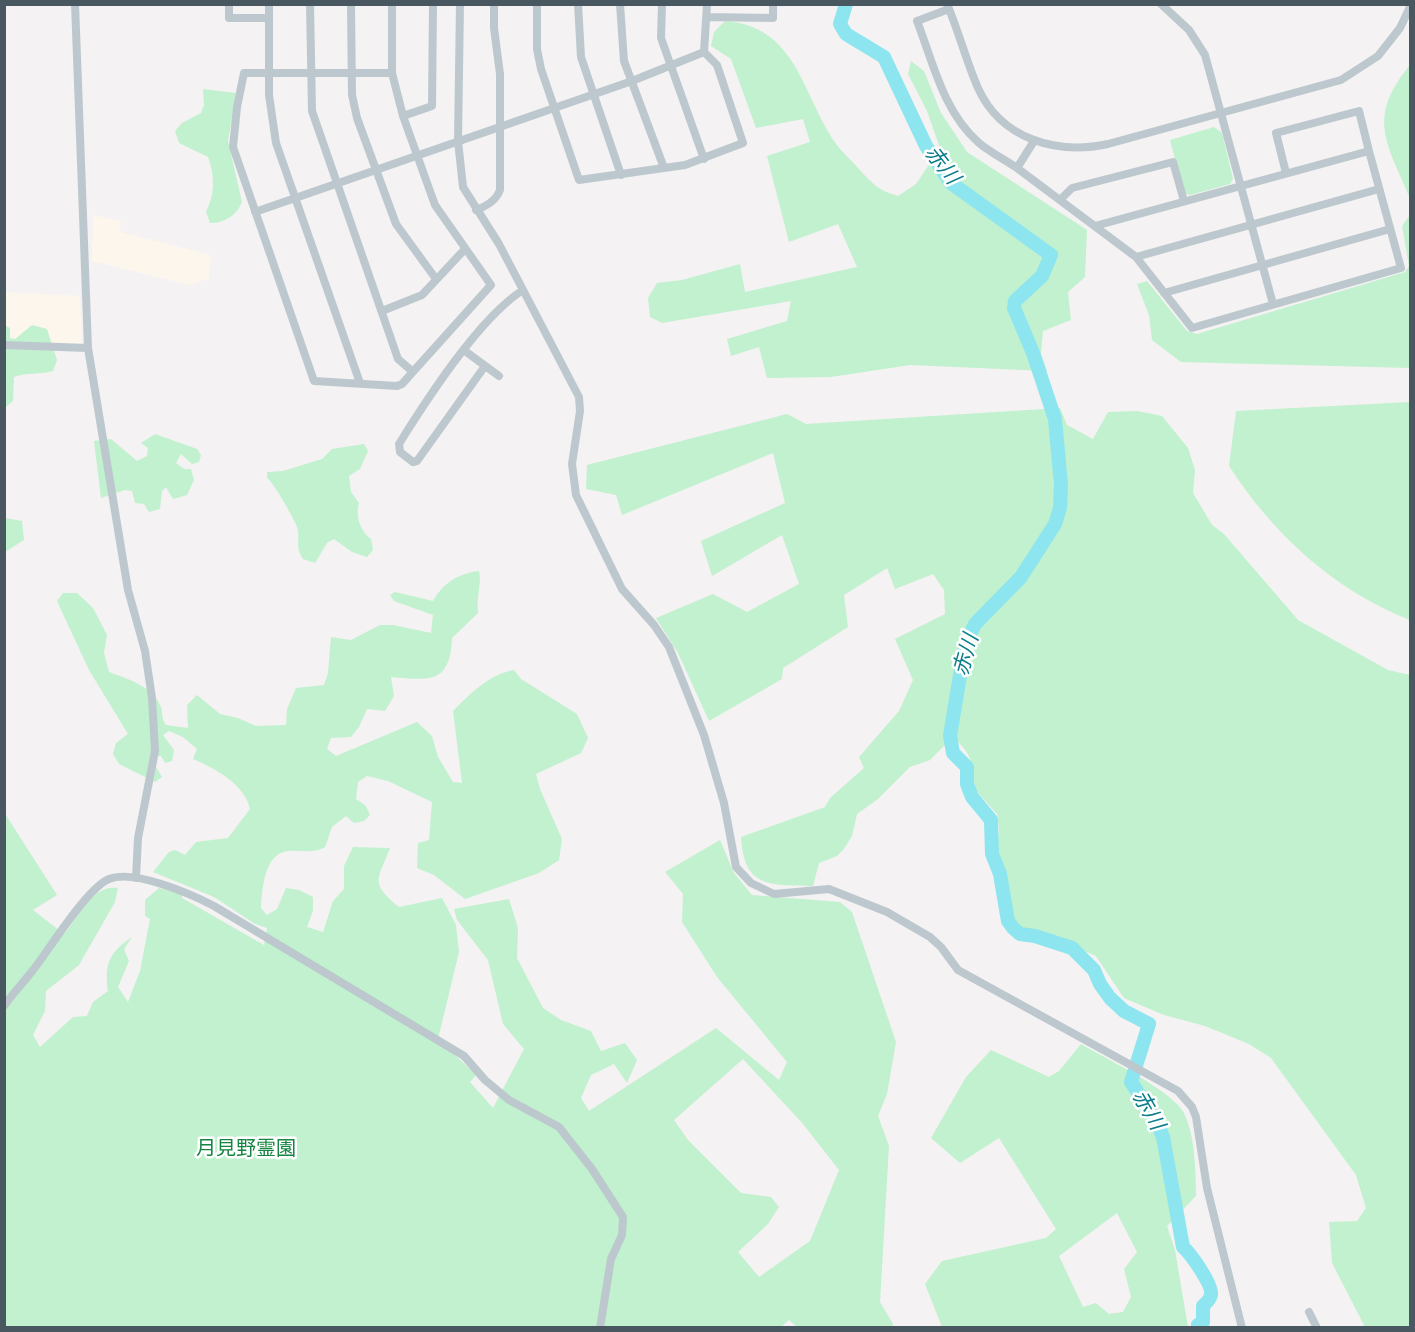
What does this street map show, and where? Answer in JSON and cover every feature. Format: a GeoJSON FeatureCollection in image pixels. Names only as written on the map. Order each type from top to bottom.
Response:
{"type":"FeatureCollection","features":[{"type":"Feature","properties":{"kind":"street"},"geometry":{"type":"LineString","coordinates":[[75,4],[88,348],[128,590],[145,651],[153,698],[155,751],[138,838],[136,879]]}},
{"type":"Feature","properties":{"kind":"street"},"geometry":{"type":"LineString","coordinates":[[229,4],[229,18],[269,18]]}},
{"type":"Feature","properties":{"kind":"street"},"geometry":{"type":"LineString","coordinates":[[269,4],[269,94],[276,143],[360,383]]}},
{"type":"Feature","properties":{"kind":"street"},"geometry":{"type":"LineString","coordinates":[[310,4],[312,111],[398,358],[413,372]]}},
{"type":"Feature","properties":{"kind":"street"},"geometry":{"type":"LineString","coordinates":[[351,4],[352,95],[357,118],[396,224],[436,279]]}},
{"type":"Feature","properties":{"kind":"street"},"geometry":{"type":"LineString","coordinates":[[392,4],[392,73],[403,116],[417,156],[435,205],[491,285],[413,372],[396,386],[314,381],[237,160],[233,136],[244,73],[392,73]]}},
{"type":"Feature","properties":{"kind":"street"},"geometry":{"type":"LineString","coordinates":[[403,116],[432,106],[433,4]]}},
{"type":"Feature","properties":{"kind":"street"},"geometry":{"type":"LineString","coordinates":[[460,4],[458,141],[463,187],[499,244],[579,397],[580,411],[572,464],[576,495],[622,589],[669,647],[704,735],[724,803],[736,867],[751,883],[774,894],[829,890],[843,893],[886,912],[930,937],[941,947],[958,970],[1178,1091],[1192,1107],[1208,1188],[1242,1328]]}},
{"type":"Feature","properties":{"kind":"street"},"geometry":{"type":"LineString","coordinates":[[476,210],[488,205],[498,196],[500,190],[500,74],[494,28],[494,4]]}},
{"type":"Feature","properties":{"kind":"street"},"geometry":{"type":"LineString","coordinates":[[537,4],[537,49],[553,108],[579,180],[664,168],[704,159],[743,143],[717,65],[704,52],[707,4]]}},
{"type":"Feature","properties":{"kind":"street"},"geometry":{"type":"LineString","coordinates":[[578,4],[581,57],[621,175]]}},
{"type":"Feature","properties":{"kind":"street"},"geometry":{"type":"LineString","coordinates":[[620,4],[621,51],[664,168]]}},
{"type":"Feature","properties":{"kind":"street"},"geometry":{"type":"LineString","coordinates":[[662,4],[661,38],[704,159]]}},
{"type":"Feature","properties":{"kind":"street"},"geometry":{"type":"LineString","coordinates":[[706,17],[773,18],[773,4]]}},
{"type":"Feature","properties":{"kind":"street"},"geometry":{"type":"LineString","coordinates":[[1161,4],[1189,30],[1199,43],[1222,114],[1273,304]]}},
{"type":"Feature","properties":{"kind":"street"},"geometry":{"type":"LineString","coordinates":[[1286,173],[1276,134],[1359,111],[1401,268],[1192,328],[1136,257],[1061,199],[978,142],[960,122],[947,100],[917,21],[948,7],[978,86],[1000,120],[1034,141],[1060,148],[1091,147],[1222,114],[1341,80],[1378,56],[1409,17],[1410,7]]}},
{"type":"Feature","properties":{"kind":"street"},"geometry":{"type":"LineString","coordinates":[[255,212],[632,81],[704,52]]}},
{"type":"Feature","properties":{"kind":"street"},"geometry":{"type":"LineString","coordinates":[[1017,168],[1034,141]]}},
{"type":"Feature","properties":{"kind":"street"},"geometry":{"type":"LineString","coordinates":[[1095,226],[1369,151]]}},
{"type":"Feature","properties":{"kind":"street"},"geometry":{"type":"LineString","coordinates":[[1061,199],[1072,188],[1173,162],[1184,201]]}},
{"type":"Feature","properties":{"kind":"street"},"geometry":{"type":"LineString","coordinates":[[1136,257],[1379,189]]}},
{"type":"Feature","properties":{"kind":"street"},"geometry":{"type":"LineString","coordinates":[[1164,293],[1390,229]]}},
{"type":"Feature","properties":{"kind":"street"},"geometry":{"type":"LineString","coordinates":[[382,311],[416,299],[465,249]]}},
{"type":"Feature","properties":{"kind":"street"},"geometry":{"type":"LineString","coordinates":[[485,366],[417,460],[413,462],[400,452],[399,444],[465,351],[499,309],[523,290]]}},
{"type":"Feature","properties":{"kind":"street"},"geometry":{"type":"LineString","coordinates":[[4,345],[88,348]]}},
{"type":"Feature","properties":{"kind":"street"},"geometry":{"type":"LineString","coordinates":[[465,351],[499,376]]}},
{"type":"Feature","properties":{"kind":"street"},"geometry":{"type":"LineString","coordinates":[[4,1006],[94,891],[111,878],[136,879],[190,893],[249,926],[464,1056],[485,1080],[509,1100],[559,1127],[592,1169],[623,1217],[622,1235],[611,1259],[600,1328]]}},
{"type":"Feature","properties":{"kind":"street"},"geometry":{"type":"LineString","coordinates":[[1309,1312],[1317,1328]]}},
{"type":"Feature","properties":{"kind":"shaded area"},"geometry":{"type":"Polygon","coordinates":[[[93,215],[121,221],[120,232],[211,255],[209,278],[189,285],[92,261],[93,215]]]}},
{"type":"Feature","properties":{"kind":"shaded area"},"geometry":{"type":"Polygon","coordinates":[[[4,292],[80,296],[82,346],[5,340],[4,292]]]}},
{"type":"Feature","properties":{"kind":"green space"},"geometry":{"type":"Polygon","coordinates":[[[725,21],[749,26],[768,35],[783,49],[795,66],[836,144],[867,178],[880,188],[898,196],[916,184],[940,148],[927,111],[908,74],[911,61],[924,71],[941,113],[967,152],[1087,230],[1085,277],[1068,292],[1071,320],[1043,331],[1041,354],[1047,371],[910,365],[831,377],[767,378],[759,347],[731,356],[727,339],[787,321],[791,301],[662,323],[650,317],[648,298],[657,283],[682,280],[740,264],[745,292],[857,267],[838,224],[789,242],[767,156],[810,142],[803,119],[756,128],[731,59],[711,46],[714,32],[725,21]]]}},
{"type":"Feature","properties":{"kind":"green space"},"geometry":{"type":"Polygon","coordinates":[[[1410,65],[1410,198],[1388,146],[1385,116],[1388,100],[1410,65]]]}},
{"type":"Feature","properties":{"kind":"green space"},"geometry":{"type":"Polygon","coordinates":[[[203,89],[236,93],[228,141],[242,202],[233,215],[215,223],[210,223],[206,212],[213,185],[208,157],[179,143],[175,131],[182,123],[201,113],[204,105],[203,89]]]}},
{"type":"Feature","properties":{"kind":"green space"},"geometry":{"type":"Polygon","coordinates":[[[1214,127],[1222,133],[1233,179],[1230,184],[1190,195],[1184,193],[1170,140],[1214,127]]]}},
{"type":"Feature","properties":{"kind":"green space"},"geometry":{"type":"Polygon","coordinates":[[[1410,215],[1410,368],[1181,362],[1152,340],[1149,315],[1137,284],[1147,281],[1187,331],[1197,334],[1405,272],[1409,266],[1402,226],[1410,215]]]}},
{"type":"Feature","properties":{"kind":"green space"},"geometry":{"type":"Polygon","coordinates":[[[4,325],[10,328],[10,338],[15,339],[32,325],[47,329],[57,360],[53,371],[14,377],[13,401],[6,407],[4,325]]]}},
{"type":"Feature","properties":{"kind":"green space"},"geometry":{"type":"Polygon","coordinates":[[[1410,402],[1410,620],[1356,593],[1308,558],[1265,515],[1229,466],[1236,411],[1410,402]]]}},
{"type":"Feature","properties":{"kind":"green space"},"geometry":{"type":"Polygon","coordinates":[[[1060,408],[1067,425],[1093,439],[1108,412],[1137,411],[1162,416],[1188,448],[1195,470],[1193,493],[1212,525],[1224,534],[1298,620],[1388,670],[1410,675],[1410,1327],[1365,1327],[1332,1263],[1329,1222],[1357,1221],[1366,1208],[1356,1175],[1271,1058],[1249,1044],[1205,1026],[1164,1015],[1124,998],[1096,956],[1054,938],[1017,928],[1012,921],[1011,904],[997,860],[999,828],[997,814],[972,786],[973,771],[970,758],[953,737],[930,760],[910,767],[878,799],[857,814],[852,836],[837,856],[819,863],[813,886],[772,884],[753,875],[747,866],[741,837],[825,807],[830,798],[864,768],[859,757],[899,711],[913,680],[895,639],[945,614],[944,590],[933,574],[895,589],[887,568],[844,595],[848,627],[783,668],[782,679],[709,721],[678,653],[656,618],[713,594],[747,612],[799,584],[782,535],[712,576],[701,541],[785,503],[773,453],[622,515],[616,495],[586,489],[587,465],[787,414],[806,424],[1060,408]]]}},
{"type":"Feature","properties":{"kind":"green space"},"geometry":{"type":"Polygon","coordinates":[[[155,434],[197,449],[201,455],[199,462],[192,464],[181,454],[176,463],[184,469],[191,469],[194,480],[187,495],[173,499],[166,487],[162,491],[160,509],[149,512],[144,504],[135,503],[132,491],[125,490],[101,498],[94,441],[111,439],[137,461],[147,456],[148,448],[141,443],[155,434]]]}},
{"type":"Feature","properties":{"kind":"green space"},"geometry":{"type":"Polygon","coordinates":[[[364,444],[368,451],[360,469],[349,476],[351,492],[359,503],[359,523],[371,539],[373,550],[367,557],[352,552],[334,539],[327,543],[315,563],[303,559],[298,546],[298,532],[295,523],[267,478],[267,472],[283,471],[322,459],[332,449],[364,444]]]}},
{"type":"Feature","properties":{"kind":"green space"},"geometry":{"type":"Polygon","coordinates":[[[5,518],[22,521],[24,540],[5,552],[5,518]]]}},
{"type":"Feature","properties":{"kind":"green space","name":"月見野霊園"},"geometry":{"type":"Polygon","coordinates":[[[479,571],[478,613],[452,638],[447,664],[442,672],[435,676],[416,679],[391,677],[394,696],[385,711],[367,709],[359,727],[351,737],[331,738],[327,749],[336,756],[417,722],[432,736],[438,757],[453,782],[462,783],[453,711],[488,680],[514,670],[521,679],[577,714],[588,738],[581,753],[536,774],[540,789],[562,839],[559,860],[539,873],[465,899],[434,875],[417,868],[418,843],[429,840],[432,802],[388,781],[367,776],[358,782],[356,799],[366,806],[370,815],[364,821],[354,823],[346,816],[332,827],[325,847],[321,849],[288,851],[274,858],[266,874],[261,908],[267,915],[277,909],[286,888],[299,890],[313,897],[313,911],[307,927],[323,932],[333,901],[344,889],[344,866],[353,847],[390,848],[379,880],[383,892],[399,907],[442,898],[456,925],[459,952],[438,1039],[476,1075],[470,1082],[493,1108],[524,1049],[503,1024],[488,960],[457,920],[454,909],[509,899],[518,928],[517,958],[543,1008],[561,1020],[591,1031],[601,1051],[625,1043],[637,1060],[627,1083],[614,1064],[591,1075],[581,1098],[589,1111],[716,1028],[779,1080],[787,1062],[717,977],[682,922],[683,894],[665,872],[720,840],[734,873],[752,895],[840,902],[852,912],[896,1042],[887,1094],[878,1116],[889,1146],[880,1302],[893,1324],[892,1327],[797,1327],[789,1320],[780,1328],[5,1327],[4,812],[57,895],[33,910],[64,934],[93,896],[109,888],[118,888],[115,902],[79,965],[46,991],[45,1011],[33,1035],[40,1047],[73,1017],[87,1016],[93,1002],[108,991],[107,973],[110,959],[118,948],[132,937],[124,949],[129,961],[118,987],[128,1002],[140,971],[150,919],[145,916],[145,900],[159,888],[182,894],[182,898],[264,945],[267,928],[255,924],[214,897],[153,872],[169,852],[175,850],[185,855],[196,842],[228,838],[250,809],[247,800],[228,778],[193,759],[197,749],[183,737],[169,731],[163,735],[174,750],[172,761],[165,763],[161,756],[150,757],[162,777],[155,782],[119,764],[113,754],[116,743],[128,734],[89,670],[57,601],[63,593],[77,593],[93,608],[107,635],[104,653],[109,672],[139,684],[152,694],[161,707],[166,725],[188,728],[187,705],[197,695],[220,714],[238,718],[256,726],[286,725],[287,709],[296,688],[324,685],[328,673],[331,637],[351,640],[380,625],[393,625],[431,633],[433,615],[394,601],[390,595],[395,592],[433,601],[447,584],[471,572],[479,571]],[[743,1059],[674,1120],[688,1140],[741,1193],[771,1197],[779,1207],[768,1224],[738,1252],[759,1277],[810,1241],[839,1170],[803,1124],[743,1059]]]}},
{"type":"Feature","properties":{"kind":"green space"},"geometry":{"type":"Polygon","coordinates":[[[1081,1044],[1135,1074],[1174,1101],[1182,1110],[1190,1129],[1194,1152],[1196,1196],[1167,1226],[1175,1250],[1188,1327],[942,1327],[925,1284],[942,1261],[1046,1238],[1056,1229],[999,1138],[960,1163],[931,1138],[966,1077],[991,1050],[1049,1077],[1059,1071],[1081,1044]],[[1117,1213],[1059,1256],[1083,1307],[1096,1303],[1109,1314],[1123,1312],[1131,1297],[1124,1269],[1137,1252],[1117,1213]]]}},
{"type":"Feature","properties":{"kind":"waterway","name":"赤川"},"geometry":{"type":"LineString","coordinates":[[846,4],[840,24],[846,34],[884,57],[926,146],[951,183],[1051,255],[1042,276],[1015,301],[1014,308],[1033,353],[1055,419],[1061,485],[1060,508],[1055,524],[1021,577],[975,624],[965,645],[950,736],[953,753],[967,767],[967,784],[972,797],[991,820],[992,854],[1000,874],[1008,921],[1020,934],[1035,936],[1072,948],[1094,970],[1110,998],[1124,1011],[1149,1024],[1131,1082],[1155,1118],[1163,1137],[1183,1247],[1201,1270],[1211,1290],[1210,1298],[1203,1306],[1203,1322],[1198,1325],[1199,1328]]}}]}
